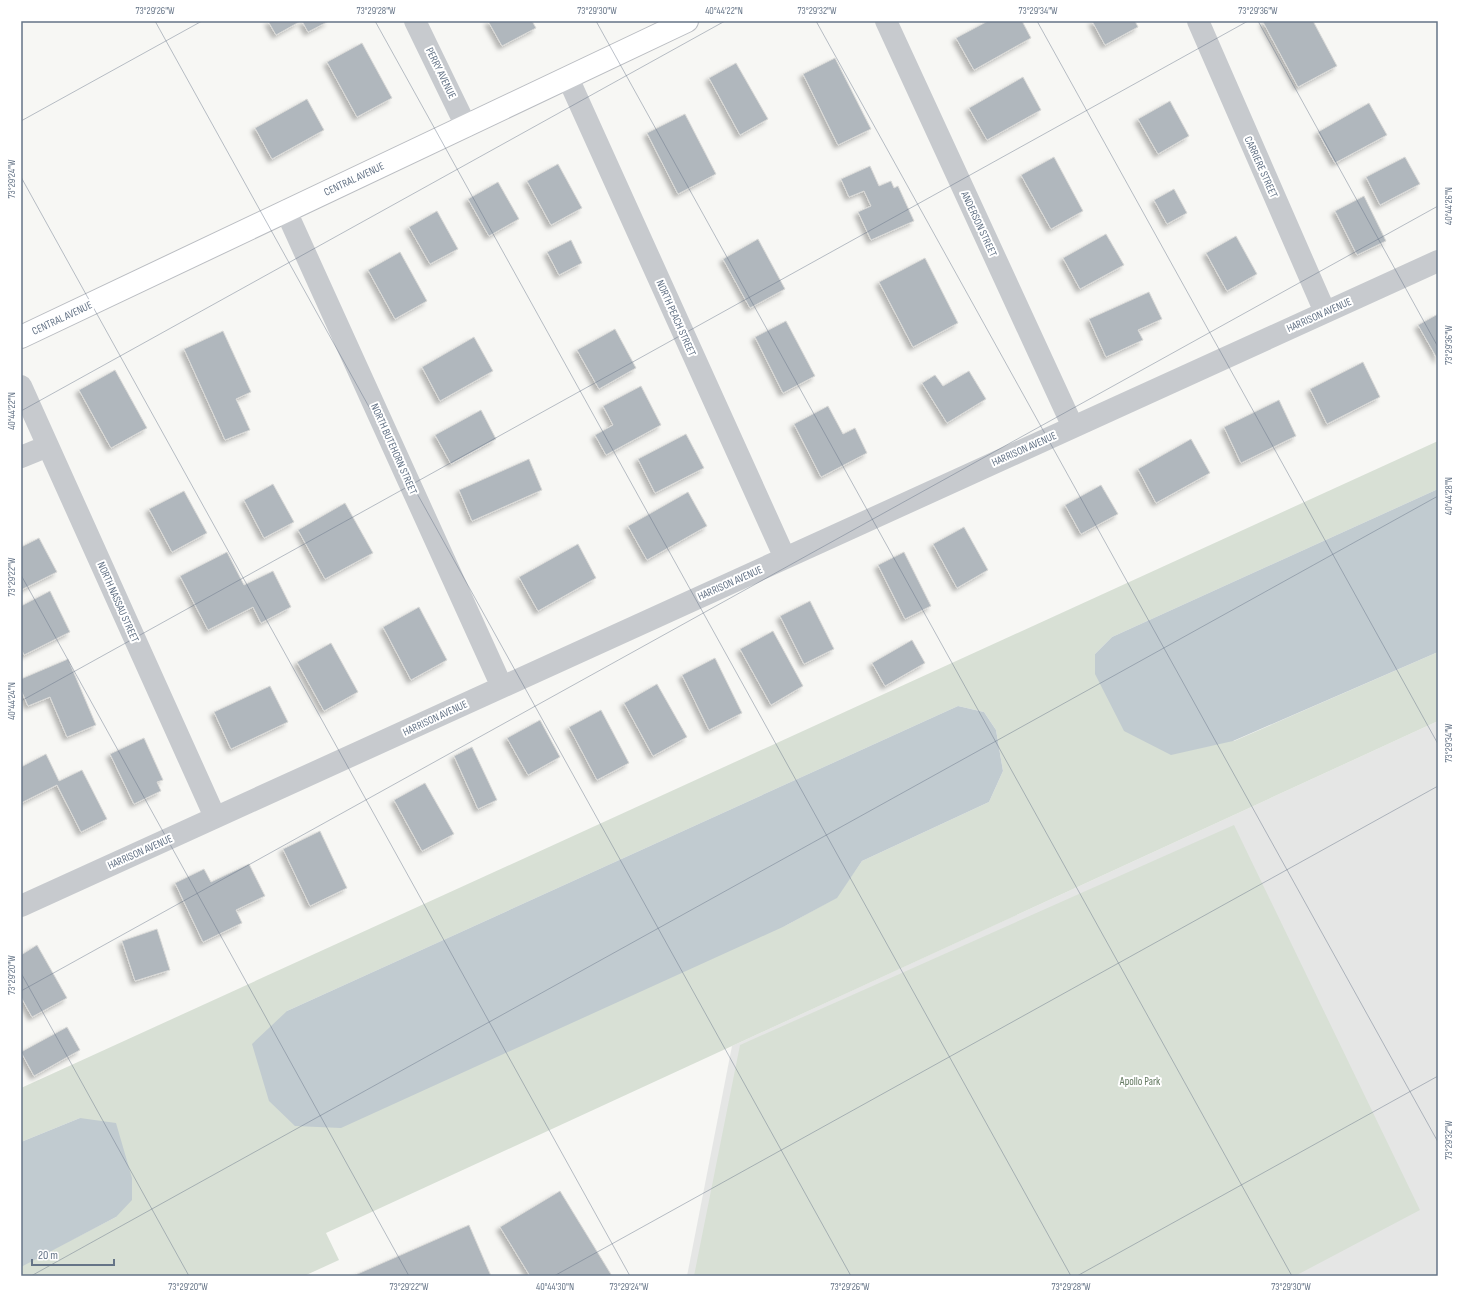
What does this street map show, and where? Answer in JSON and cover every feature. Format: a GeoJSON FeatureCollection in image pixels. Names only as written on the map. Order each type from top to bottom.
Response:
{"type":"FeatureCollection","features":[{"type":"Feature","properties":{"kind":"main road","name":"CENTRAL AVENUE"},"geometry":{"type":"LineString","coordinates":[[21,338],[687,21]]}},
{"type":"Feature","properties":{"kind":"street","name":"PERRY AVENUE"},"geometry":{"type":"LineString","coordinates":[[416,21],[466,126]]}},
{"type":"Feature","properties":{"kind":"street","name":"ANDERSON STREET"},"geometry":{"type":"LineString","coordinates":[[886,21],[1073,427]]}},
{"type":"Feature","properties":{"kind":"street","name":"CARRIERE STREET"},"geometry":{"type":"LineString","coordinates":[[1198,21],[1325,312]]}},
{"type":"Feature","properties":{"kind":"street","name":"NORTH PEACH STREET"},"geometry":{"type":"LineString","coordinates":[[568,78],[785,558]]}},
{"type":"Feature","properties":{"kind":"street","name":"NORTH BUTEHORN STREET"},"geometry":{"type":"LineString","coordinates":[[286,211],[502,687]]}},
{"type":"Feature","properties":{"kind":"street","name":"HARRISON AVENUE"},"geometry":{"type":"LineString","coordinates":[[21,906],[1438,261]]}},
{"type":"Feature","properties":{"kind":"street","name":"NORTH NASSAU STREET"},"geometry":{"type":"LineString","coordinates":[[21,386],[216,818]]}},
{"type":"Feature","properties":{"kind":"street"},"geometry":{"type":"LineString","coordinates":[[21,458],[48,446]]}},
{"type":"Feature","properties":{"kind":"shaded area"},"geometry":{"type":"Polygon","coordinates":[[[1438,489],[1438,652],[1233,741],[1171,755],[1124,731],[1095,674],[1095,654],[1112,637],[1438,489]]]}},
{"type":"Feature","properties":{"kind":"shaded area"},"geometry":{"type":"Polygon","coordinates":[[[958,706],[984,712],[996,730],[1003,771],[989,802],[862,861],[837,898],[785,926],[341,1128],[295,1126],[269,1101],[252,1044],[287,1011],[958,706]]]}},
{"type":"Feature","properties":{"kind":"shaded area","name":"Apollo Park"},"geometry":{"type":"Polygon","coordinates":[[[1438,721],[1438,1276],[687,1276],[732,1046],[1438,721]]]}},
{"type":"Feature","properties":{"kind":"shaded area"},"geometry":{"type":"Polygon","coordinates":[[[80,1118],[116,1123],[132,1178],[132,1200],[116,1217],[21,1267],[21,1142],[80,1118]]]}},
{"type":"Feature","properties":{"kind":"green space"},"geometry":{"type":"Polygon","coordinates":[[[1438,441],[1438,489],[1112,637],[1095,654],[1234,741],[1438,652],[1438,721],[326,1233],[339,1260],[304,1276],[21,1276],[21,1266],[116,1217],[80,1118],[21,1142],[21,1088],[1438,441]],[[958,706],[287,1011],[785,926],[836,898],[862,861],[989,802],[1003,771],[996,730],[984,712],[958,706]]]}},
{"type":"Feature","properties":{"kind":"green space","name":"Apollo Park"},"geometry":{"type":"Polygon","coordinates":[[[1234,825],[1420,1210],[1295,1276],[694,1276],[740,1045],[1234,825]]]}},
{"type":"Feature","properties":{"kind":"building"},"geometry":{"type":"Polygon","coordinates":[[[268,21],[301,21],[276,35],[268,21]]]}},
{"type":"Feature","properties":{"kind":"building"},"geometry":{"type":"Polygon","coordinates":[[[302,21],[329,21],[308,32],[302,21]]]}},
{"type":"Feature","properties":{"kind":"building"},"geometry":{"type":"Polygon","coordinates":[[[488,21],[532,21],[536,28],[502,46],[488,21]]]}},
{"type":"Feature","properties":{"kind":"building"},"geometry":{"type":"Polygon","coordinates":[[[988,21],[1022,21],[1031,38],[974,70],[956,38],[988,21]]]}},
{"type":"Feature","properties":{"kind":"building"},"geometry":{"type":"Polygon","coordinates":[[[1092,21],[1135,21],[1138,27],[1105,45],[1092,21]]]}},
{"type":"Feature","properties":{"kind":"building"},"geometry":{"type":"Polygon","coordinates":[[[1313,21],[1337,66],[1298,87],[1263,22],[1313,21]]]}},
{"type":"Feature","properties":{"kind":"building"},"geometry":{"type":"Polygon","coordinates":[[[362,43],[392,98],[357,117],[327,62],[362,43]]]}},
{"type":"Feature","properties":{"kind":"building"},"geometry":{"type":"Polygon","coordinates":[[[835,58],[871,129],[838,145],[803,74],[835,58]]]}},
{"type":"Feature","properties":{"kind":"building"},"geometry":{"type":"Polygon","coordinates":[[[736,63],[768,119],[740,135],[709,78],[736,63]]]}},
{"type":"Feature","properties":{"kind":"building"},"geometry":{"type":"Polygon","coordinates":[[[1023,77],[1041,110],[987,140],[969,108],[1023,77]]]}},
{"type":"Feature","properties":{"kind":"building"},"geometry":{"type":"Polygon","coordinates":[[[307,99],[324,130],[272,159],[255,128],[307,99]]]}},
{"type":"Feature","properties":{"kind":"building"},"geometry":{"type":"Polygon","coordinates":[[[1170,101],[1189,136],[1158,154],[1138,119],[1170,101]]]}},
{"type":"Feature","properties":{"kind":"building"},"geometry":{"type":"Polygon","coordinates":[[[1369,103],[1387,135],[1335,163],[1318,132],[1369,103]]]}},
{"type":"Feature","properties":{"kind":"building"},"geometry":{"type":"Polygon","coordinates":[[[685,114],[716,174],[678,194],[647,133],[685,114]]]}},
{"type":"Feature","properties":{"kind":"building"},"geometry":{"type":"Polygon","coordinates":[[[1054,157],[1083,211],[1051,229],[1021,175],[1054,157]]]}},
{"type":"Feature","properties":{"kind":"building"},"geometry":{"type":"Polygon","coordinates":[[[1405,157],[1420,184],[1380,205],[1366,177],[1405,157]]]}},
{"type":"Feature","properties":{"kind":"building"},"geometry":{"type":"Polygon","coordinates":[[[558,164],[582,208],[551,225],[527,181],[558,164]]]}},
{"type":"Feature","properties":{"kind":"building"},"geometry":{"type":"Polygon","coordinates":[[[870,166],[879,186],[891,181],[894,188],[898,186],[914,221],[871,240],[858,212],[871,206],[864,191],[849,197],[841,179],[870,166]]]}},
{"type":"Feature","properties":{"kind":"building"},"geometry":{"type":"Polygon","coordinates":[[[498,182],[519,219],[489,236],[468,199],[498,182]]]}},
{"type":"Feature","properties":{"kind":"building"},"geometry":{"type":"Polygon","coordinates":[[[1174,189],[1187,213],[1167,224],[1154,200],[1174,189]]]}},
{"type":"Feature","properties":{"kind":"building"},"geometry":{"type":"Polygon","coordinates":[[[1364,196],[1386,241],[1357,255],[1335,211],[1364,196]]]}},
{"type":"Feature","properties":{"kind":"building"},"geometry":{"type":"Polygon","coordinates":[[[437,211],[458,249],[430,264],[409,227],[437,211]]]}},
{"type":"Feature","properties":{"kind":"building"},"geometry":{"type":"Polygon","coordinates":[[[1106,234],[1124,265],[1080,289],[1063,258],[1106,234]]]}},
{"type":"Feature","properties":{"kind":"building"},"geometry":{"type":"Polygon","coordinates":[[[1236,236],[1257,274],[1227,291],[1206,253],[1236,236]]]}},
{"type":"Feature","properties":{"kind":"building"},"geometry":{"type":"Polygon","coordinates":[[[758,239],[785,289],[750,308],[723,259],[758,239]]]}},
{"type":"Feature","properties":{"kind":"building"},"geometry":{"type":"Polygon","coordinates":[[[571,240],[582,263],[559,275],[547,252],[571,240]]]}},
{"type":"Feature","properties":{"kind":"building"},"geometry":{"type":"Polygon","coordinates":[[[400,252],[427,301],[395,319],[368,270],[400,252]]]}},
{"type":"Feature","properties":{"kind":"building"},"geometry":{"type":"Polygon","coordinates":[[[925,258],[958,323],[913,347],[879,282],[925,258]]]}},
{"type":"Feature","properties":{"kind":"building"},"geometry":{"type":"Polygon","coordinates":[[[1149,292],[1162,319],[1138,330],[1143,340],[1106,357],[1089,319],[1149,292]]]}},
{"type":"Feature","properties":{"kind":"building"},"geometry":{"type":"Polygon","coordinates":[[[1438,314],[1438,360],[1418,325],[1438,314]]]}},
{"type":"Feature","properties":{"kind":"building"},"geometry":{"type":"Polygon","coordinates":[[[786,321],[815,376],[783,393],[755,337],[786,321]]]}},
{"type":"Feature","properties":{"kind":"building"},"geometry":{"type":"Polygon","coordinates":[[[615,329],[636,368],[599,389],[577,350],[615,329]]]}},
{"type":"Feature","properties":{"kind":"building"},"geometry":{"type":"Polygon","coordinates":[[[223,331],[251,392],[236,399],[250,430],[225,440],[184,349],[223,331]]]}},
{"type":"Feature","properties":{"kind":"building"},"geometry":{"type":"Polygon","coordinates":[[[474,337],[493,371],[440,401],[422,367],[474,337]]]}},
{"type":"Feature","properties":{"kind":"building"},"geometry":{"type":"Polygon","coordinates":[[[1363,362],[1380,397],[1327,424],[1310,389],[1363,362]]]}},
{"type":"Feature","properties":{"kind":"building"},"geometry":{"type":"Polygon","coordinates":[[[115,370],[147,428],[111,448],[79,390],[115,370]]]}},
{"type":"Feature","properties":{"kind":"building"},"geometry":{"type":"Polygon","coordinates":[[[969,371],[986,399],[947,423],[922,383],[935,375],[943,386],[969,371]]]}},
{"type":"Feature","properties":{"kind":"building"},"geometry":{"type":"Polygon","coordinates":[[[641,386],[661,425],[606,455],[595,435],[613,425],[603,406],[641,386]]]}},
{"type":"Feature","properties":{"kind":"building"},"geometry":{"type":"Polygon","coordinates":[[[1279,400],[1296,436],[1241,463],[1224,427],[1279,400]]]}},
{"type":"Feature","properties":{"kind":"building"},"geometry":{"type":"Polygon","coordinates":[[[828,406],[843,434],[855,428],[867,453],[821,477],[794,424],[828,406]]]}},
{"type":"Feature","properties":{"kind":"building"},"geometry":{"type":"Polygon","coordinates":[[[481,410],[496,439],[451,464],[435,435],[481,410]]]}},
{"type":"Feature","properties":{"kind":"building"},"geometry":{"type":"Polygon","coordinates":[[[686,434],[704,468],[655,493],[638,459],[686,434]]]}},
{"type":"Feature","properties":{"kind":"building"},"geometry":{"type":"Polygon","coordinates":[[[1191,439],[1210,473],[1156,503],[1138,469],[1191,439]]]}},
{"type":"Feature","properties":{"kind":"building"},"geometry":{"type":"Polygon","coordinates":[[[529,459],[542,490],[472,521],[459,490],[529,459]]]}},
{"type":"Feature","properties":{"kind":"building"},"geometry":{"type":"Polygon","coordinates":[[[273,484],[294,522],[264,538],[244,500],[273,484]]]}},
{"type":"Feature","properties":{"kind":"building"},"geometry":{"type":"Polygon","coordinates":[[[1101,485],[1118,514],[1081,534],[1065,505],[1101,485]]]}},
{"type":"Feature","properties":{"kind":"building"},"geometry":{"type":"Polygon","coordinates":[[[184,491],[207,533],[172,552],[149,509],[184,491]]]}},
{"type":"Feature","properties":{"kind":"building"},"geometry":{"type":"Polygon","coordinates":[[[688,492],[707,526],[647,560],[628,526],[688,492]]]}},
{"type":"Feature","properties":{"kind":"building"},"geometry":{"type":"Polygon","coordinates":[[[345,503],[373,553],[325,579],[298,530],[345,503]]]}},
{"type":"Feature","properties":{"kind":"building"},"geometry":{"type":"Polygon","coordinates":[[[964,527],[988,570],[957,588],[933,544],[964,527]]]}},
{"type":"Feature","properties":{"kind":"building"},"geometry":{"type":"Polygon","coordinates":[[[39,538],[57,572],[21,590],[21,547],[39,538]]]}},
{"type":"Feature","properties":{"kind":"building"},"geometry":{"type":"Polygon","coordinates":[[[578,544],[596,578],[538,611],[519,577],[578,544]]]}},
{"type":"Feature","properties":{"kind":"building"},"geometry":{"type":"Polygon","coordinates":[[[227,552],[244,585],[273,571],[291,607],[261,623],[253,607],[208,630],[180,576],[227,552]]]}},
{"type":"Feature","properties":{"kind":"building"},"geometry":{"type":"Polygon","coordinates":[[[904,552],[931,606],[905,619],[878,565],[904,552]]]}},
{"type":"Feature","properties":{"kind":"building"},"geometry":{"type":"Polygon","coordinates":[[[50,591],[70,632],[24,655],[21,648],[21,606],[50,591]]]}},
{"type":"Feature","properties":{"kind":"building"},"geometry":{"type":"Polygon","coordinates":[[[810,601],[834,649],[804,664],[780,616],[810,601]]]}},
{"type":"Feature","properties":{"kind":"building"},"geometry":{"type":"Polygon","coordinates":[[[419,607],[447,660],[411,680],[383,627],[419,607]]]}},
{"type":"Feature","properties":{"kind":"building"},"geometry":{"type":"Polygon","coordinates":[[[773,631],[803,686],[771,705],[740,649],[773,631]]]}},
{"type":"Feature","properties":{"kind":"building"},"geometry":{"type":"Polygon","coordinates":[[[912,640],[925,663],[885,686],[872,663],[912,640]]]}},
{"type":"Feature","properties":{"kind":"building"},"geometry":{"type":"Polygon","coordinates":[[[331,643],[358,692],[324,711],[297,662],[331,643]]]}},
{"type":"Feature","properties":{"kind":"building"},"geometry":{"type":"Polygon","coordinates":[[[715,658],[742,713],[709,730],[682,675],[715,658]]]}},
{"type":"Feature","properties":{"kind":"building"},"geometry":{"type":"Polygon","coordinates":[[[68,659],[96,725],[67,737],[50,697],[28,706],[21,690],[21,679],[68,659]]]}},
{"type":"Feature","properties":{"kind":"building"},"geometry":{"type":"Polygon","coordinates":[[[657,684],[687,737],[653,756],[624,703],[657,684]]]}},
{"type":"Feature","properties":{"kind":"building"},"geometry":{"type":"Polygon","coordinates":[[[270,686],[288,722],[231,749],[214,712],[270,686]]]}},
{"type":"Feature","properties":{"kind":"building"},"geometry":{"type":"Polygon","coordinates":[[[601,710],[629,763],[597,780],[569,727],[601,710]]]}},
{"type":"Feature","properties":{"kind":"building"},"geometry":{"type":"Polygon","coordinates":[[[540,720],[560,757],[528,775],[507,738],[540,720]]]}},
{"type":"Feature","properties":{"kind":"building"},"geometry":{"type":"Polygon","coordinates":[[[144,738],[163,780],[157,782],[161,791],[134,804],[110,754],[144,738]]]}},
{"type":"Feature","properties":{"kind":"building"},"geometry":{"type":"Polygon","coordinates":[[[472,747],[497,800],[478,809],[454,756],[472,747]]]}},
{"type":"Feature","properties":{"kind":"building"},"geometry":{"type":"Polygon","coordinates":[[[46,754],[59,781],[82,770],[107,819],[81,832],[57,785],[21,803],[21,767],[46,754]]]}},
{"type":"Feature","properties":{"kind":"building"},"geometry":{"type":"Polygon","coordinates":[[[425,783],[454,834],[422,851],[394,800],[425,783]]]}},
{"type":"Feature","properties":{"kind":"building"},"geometry":{"type":"Polygon","coordinates":[[[320,831],[347,888],[310,906],[283,849],[320,831]]]}},
{"type":"Feature","properties":{"kind":"building"},"geometry":{"type":"Polygon","coordinates":[[[249,864],[265,896],[236,910],[242,923],[203,942],[175,883],[204,869],[211,882],[249,864]]]}},
{"type":"Feature","properties":{"kind":"building"},"geometry":{"type":"Polygon","coordinates":[[[157,929],[170,970],[135,981],[122,941],[157,929]]]}},
{"type":"Feature","properties":{"kind":"building"},"geometry":{"type":"Polygon","coordinates":[[[37,945],[67,998],[32,1017],[21,997],[21,955],[37,945]]]}},
{"type":"Feature","properties":{"kind":"building"},"geometry":{"type":"Polygon","coordinates":[[[67,1027],[80,1050],[34,1076],[21,1052],[67,1027]]]}},
{"type":"Feature","properties":{"kind":"building"},"geometry":{"type":"Polygon","coordinates":[[[560,1191],[612,1276],[530,1276],[500,1227],[560,1191]]]}},
{"type":"Feature","properties":{"kind":"building"},"geometry":{"type":"Polygon","coordinates":[[[469,1225],[491,1276],[353,1276],[469,1225]]]}}]}
